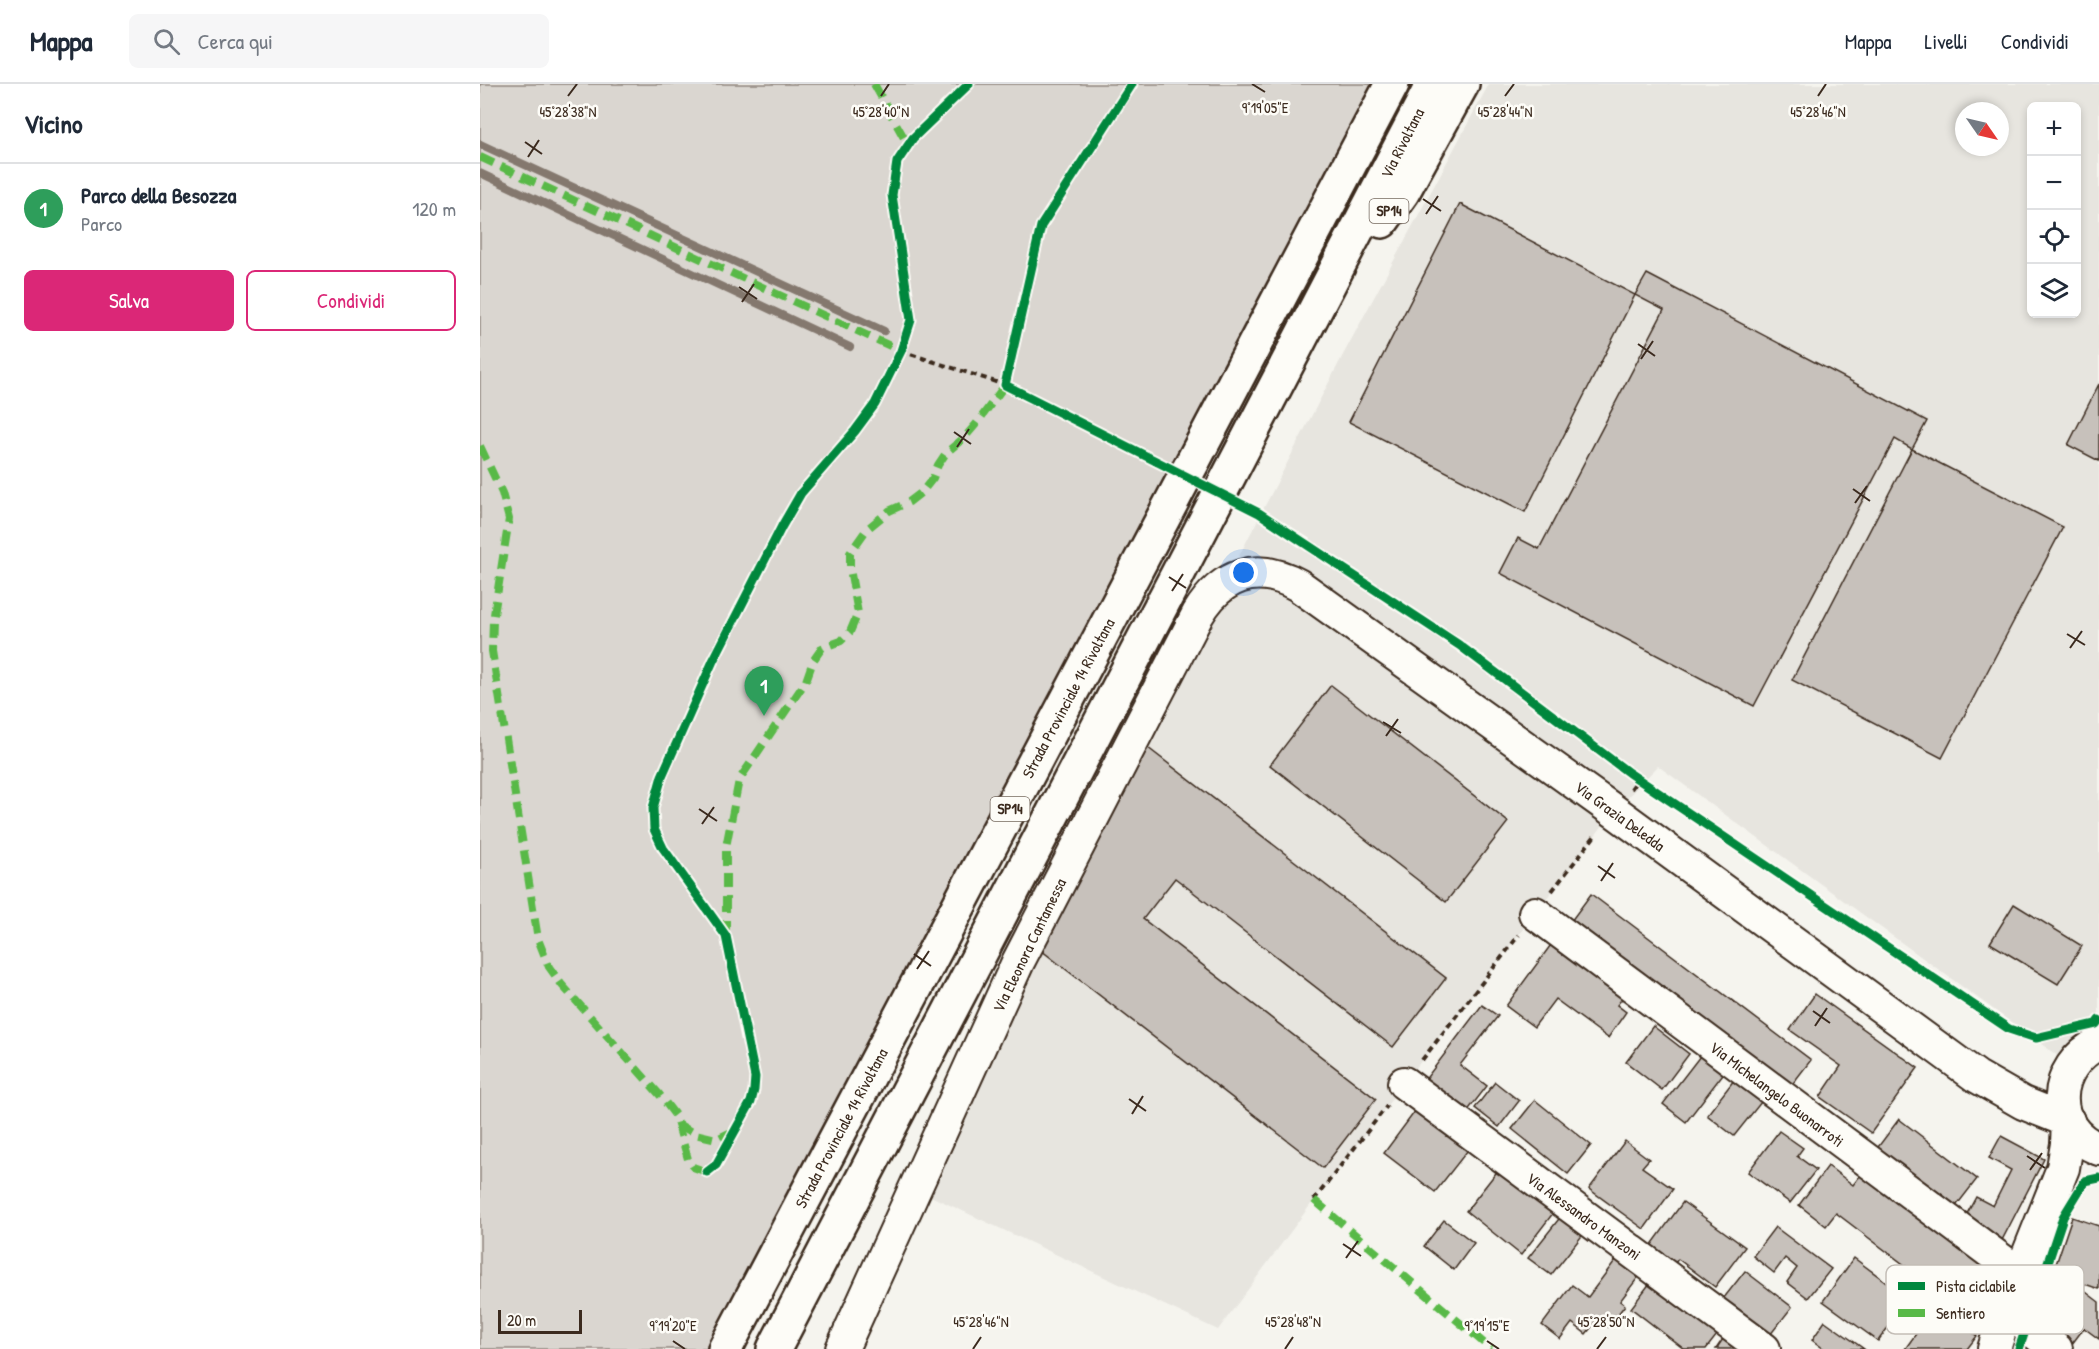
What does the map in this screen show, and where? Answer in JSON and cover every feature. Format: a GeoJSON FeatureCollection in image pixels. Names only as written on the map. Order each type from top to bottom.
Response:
{"type":"FeatureCollection","features":[{"type":"Feature","properties":{"kind":"highway","name":"SP14"},"geometry":{"type":"LineString","coordinates":[[1295,270],[1340,143],[1370,84]]}},
{"type":"Feature","properties":{"kind":"highway","name":"SP14"},"geometry":{"type":"LineString","coordinates":[[1295,270],[1392,84]]}},
{"type":"Feature","properties":{"kind":"highway","name":"Via Rivoltana"},"geometry":{"type":"LineString","coordinates":[[1305,330],[1432,84]]}},
{"type":"Feature","properties":{"kind":"highway","name":"SP14"},"geometry":{"type":"LineString","coordinates":[[774,1349],[1305,330],[1402,193],[1462,84]]}},
{"type":"Feature","properties":{"kind":"highway","name":"Strada Provinciale 14 Rivoltana"},"geometry":{"type":"LineString","coordinates":[[725,1349],[1295,270]]}},
{"type":"Feature","properties":{"kind":"street","name":"Via Grazia Deledda"},"geometry":{"type":"LineString","coordinates":[[1255,574],[1283,577],[1298,585],[1614,811],[1977,1076],[2023,1103],[2068,1121]]}},
{"type":"Feature","properties":{"kind":"street","name":"Via Eleonora Cantamessa"},"geometry":{"type":"LineString","coordinates":[[842,1349],[1018,962],[1198,614],[1207,598],[1224,584],[1238,576],[1255,574]]}},
{"type":"Feature","properties":{"kind":"street","name":"Via Michelangelo Buonarroti"},"geometry":{"type":"LineString","coordinates":[[1534,915],[2008,1265]]}},
{"type":"Feature","properties":{"kind":"street","name":"Via Grazia Deledda"},"geometry":{"type":"LineString","coordinates":[[1977,1076],[2000,1082],[2031,1084],[2043,1081],[2071,1065],[2084,1051],[2099,1043]]}},
{"type":"Feature","properties":{"kind":"street"},"geometry":{"type":"LineString","coordinates":[[2071,1065],[2062,1090],[2062,1106],[2076,1133],[2086,1143],[2099,1149]]}},
{"type":"Feature","properties":{"kind":"street","name":"Via Alessandro Manzoni"},"geometry":{"type":"LineString","coordinates":[[1403,1085],[1764,1349]]}},
{"type":"Feature","properties":{"kind":"street"},"geometry":{"type":"LineString","coordinates":[[2024,1265],[2063,1168],[2068,1121]]}},
{"type":"Feature","properties":{"kind":"street"},"geometry":{"type":"LineString","coordinates":[[2048,1202],[2076,1173],[2099,1155]]}},
{"type":"Feature","properties":{"kind":"street"},"geometry":{"type":"LineString","coordinates":[[1994,1349],[1999,1334]]}},
{"type":"Feature","properties":{"kind":"street"},"geometry":{"type":"LineString","coordinates":[[2037,1334],[2056,1349]]}},
{"type":"Feature","properties":{"kind":"path"},"geometry":{"type":"LineString","coordinates":[[896,362],[904,340]]}},
{"type":"Feature","properties":{"kind":"path"},"geometry":{"type":"LineString","coordinates":[[901,351],[1008,386],[1007,374]]}},
{"type":"Feature","properties":{"kind":"path"},"geometry":{"type":"LineString","coordinates":[[1629,773],[1648,785]]}},
{"type":"Feature","properties":{"kind":"path"},"geometry":{"type":"LineString","coordinates":[[1314,1200],[1614,811]]}},
{"type":"Feature","properties":{"kind":"shaded area"},"geometry":{"type":"Polygon","coordinates":[[[480,84],[1376,84],[720,1349],[480,1349],[480,84]]]}},
{"type":"Feature","properties":{"kind":"shaded area"},"geometry":{"type":"Polygon","coordinates":[[[1489,84],[2099,84],[2099,1033],[2062,1059],[1658,766],[1614,811],[1314,1200],[1218,1330],[924,1193],[1030,960],[1343,355],[1489,84]]]}},
{"type":"Feature","properties":{"kind":"building"},"geometry":{"type":"Polygon","coordinates":[[[1460,204],[1635,295],[1525,512],[1349,422],[1460,204]]]}},
{"type":"Feature","properties":{"kind":"building"},"geometry":{"type":"Polygon","coordinates":[[[1647,274],[1927,421],[1912,449],[1895,439],[1754,706],[1500,573],[1518,538],[1539,549],[1664,310],[1635,295],[1647,274]]]}},
{"type":"Feature","properties":{"kind":"building"},"geometry":{"type":"Polygon","coordinates":[[[2099,384],[2099,461],[2068,445],[2099,384]]]}},
{"type":"Feature","properties":{"kind":"building"},"geometry":{"type":"Polygon","coordinates":[[[1912,449],[2063,527],[1942,758],[1792,680],[1912,449]]]}},
{"type":"Feature","properties":{"kind":"building"},"geometry":{"type":"Polygon","coordinates":[[[1331,685],[1508,822],[1446,902],[1270,765],[1331,685]]]}},
{"type":"Feature","properties":{"kind":"building"},"geometry":{"type":"Polygon","coordinates":[[[1143,744],[1446,978],[1393,1047],[1175,878],[1143,919],[1376,1099],[1323,1168],[1037,947],[1143,744]]]}},
{"type":"Feature","properties":{"kind":"building"},"geometry":{"type":"Polygon","coordinates":[[[1591,894],[1811,1060],[1787,1091],[1568,925],[1591,894]]]}},
{"type":"Feature","properties":{"kind":"building"},"geometry":{"type":"Polygon","coordinates":[[[2014,904],[2082,946],[2058,984],[1990,943],[2014,904]]]}},
{"type":"Feature","properties":{"kind":"building"},"geometry":{"type":"Polygon","coordinates":[[[1553,942],[1625,995],[1617,1005],[1626,1012],[1608,1038],[1555,999],[1534,1027],[1506,1006],[1553,942]]]}},
{"type":"Feature","properties":{"kind":"building"},"geometry":{"type":"Polygon","coordinates":[[[1815,994],[1918,1068],[1871,1133],[1820,1097],[1841,1066],[1790,1030],[1815,994]]]}},
{"type":"Feature","properties":{"kind":"building"},"geometry":{"type":"Polygon","coordinates":[[[1482,1005],[1498,1016],[1460,1065],[1487,1086],[1463,1117],[1421,1085],[1482,1005]]]}},
{"type":"Feature","properties":{"kind":"building"},"geometry":{"type":"Polygon","coordinates":[[[1653,1026],[1689,1054],[1662,1090],[1626,1062],[1653,1026]]]}},
{"type":"Feature","properties":{"kind":"building"},"geometry":{"type":"Polygon","coordinates":[[[1700,1056],[1723,1074],[1686,1122],[1663,1104],[1700,1056]]]}},
{"type":"Feature","properties":{"kind":"building"},"geometry":{"type":"Polygon","coordinates":[[[1734,1080],[1762,1101],[1734,1136],[1707,1115],[1734,1080]]]}},
{"type":"Feature","properties":{"kind":"building"},"geometry":{"type":"Polygon","coordinates":[[[1495,1082],[1519,1101],[1499,1127],[1475,1108],[1495,1082]]]}},
{"type":"Feature","properties":{"kind":"building"},"geometry":{"type":"Polygon","coordinates":[[[1535,1100],[1591,1145],[1568,1174],[1512,1129],[1535,1100]]]}},
{"type":"Feature","properties":{"kind":"building"},"geometry":{"type":"Polygon","coordinates":[[[1416,1110],[1468,1150],[1435,1192],[1384,1153],[1416,1110]]]}},
{"type":"Feature","properties":{"kind":"building"},"geometry":{"type":"Polygon","coordinates":[[[1899,1119],[1977,1179],[1953,1210],[1875,1151],[1899,1119]]]}},
{"type":"Feature","properties":{"kind":"building"},"geometry":{"type":"Polygon","coordinates":[[[1779,1131],[1803,1148],[1797,1156],[1816,1170],[1790,1203],[1748,1172],[1779,1131]]]}},
{"type":"Feature","properties":{"kind":"building"},"geometry":{"type":"Polygon","coordinates":[[[2001,1136],[2044,1159],[2000,1244],[1962,1223],[1976,1197],[1993,1206],[2011,1170],[1989,1158],[2001,1136]]]}},
{"type":"Feature","properties":{"kind":"building"},"geometry":{"type":"Polygon","coordinates":[[[1625,1141],[1649,1159],[1642,1167],[1673,1189],[1644,1229],[1589,1189],[1625,1141]]]}},
{"type":"Feature","properties":{"kind":"building"},"geometry":{"type":"Polygon","coordinates":[[[1828,1166],[1853,1185],[1863,1172],[1984,1265],[1904,1265],[1836,1213],[1826,1226],[1799,1205],[1828,1166]]]}},
{"type":"Feature","properties":{"kind":"building"},"geometry":{"type":"Polygon","coordinates":[[[1499,1169],[1554,1212],[1521,1255],[1466,1211],[1499,1169]]]}},
{"type":"Feature","properties":{"kind":"building"},"geometry":{"type":"Polygon","coordinates":[[[1683,1202],[1745,1247],[1715,1287],[1678,1259],[1672,1267],[1648,1250],[1683,1202]]]}},
{"type":"Feature","properties":{"kind":"building"},"geometry":{"type":"Polygon","coordinates":[[[1562,1215],[1585,1232],[1551,1275],[1528,1258],[1562,1215]]]}},
{"type":"Feature","properties":{"kind":"building"},"geometry":{"type":"Polygon","coordinates":[[[2072,1217],[2099,1226],[2099,1289],[2084,1284],[2084,1265],[2056,1265],[2072,1217]]]}},
{"type":"Feature","properties":{"kind":"building"},"geometry":{"type":"Polygon","coordinates":[[[1444,1220],[1474,1243],[1454,1270],[1424,1246],[1444,1220]]]}},
{"type":"Feature","properties":{"kind":"building"},"geometry":{"type":"Polygon","coordinates":[[[1775,1227],[1831,1269],[1808,1298],[1787,1282],[1797,1268],[1785,1258],[1774,1273],[1753,1256],[1775,1227]]]}},
{"type":"Feature","properties":{"kind":"building"},"geometry":{"type":"Polygon","coordinates":[[[1620,1254],[1643,1271],[1620,1301],[1625,1305],[1608,1327],[1598,1319],[1586,1334],[1572,1323],[1560,1339],[1542,1325],[1572,1285],[1588,1297],[1620,1254]]]}},
{"type":"Feature","properties":{"kind":"building"},"geometry":{"type":"Polygon","coordinates":[[[1854,1258],[1886,1282],[1886,1330],[1878,1341],[1823,1301],[1854,1258]]]}},
{"type":"Feature","properties":{"kind":"building"},"geometry":{"type":"Polygon","coordinates":[[[1745,1271],[1792,1307],[1766,1340],[1719,1304],[1745,1271]]]}},
{"type":"Feature","properties":{"kind":"building"},"geometry":{"type":"Polygon","coordinates":[[[1650,1283],[1717,1335],[1706,1349],[1684,1349],[1631,1308],[1650,1283]]]}},
{"type":"Feature","properties":{"kind":"building"},"geometry":{"type":"Polygon","coordinates":[[[2084,1291],[2099,1302],[2099,1339],[2084,1328],[2084,1291]]]}},
{"type":"Feature","properties":{"kind":"building"},"geometry":{"type":"Polygon","coordinates":[[[1825,1321],[1864,1349],[1824,1349],[1812,1340],[1825,1321]]]}},
{"type":"Feature","properties":{"kind":"building"},"geometry":{"type":"Polygon","coordinates":[[[1916,1334],[1974,1334],[1977,1336],[1967,1349],[1905,1349],[1916,1334]]]}},
{"type":"Feature","properties":{"kind":"building"},"geometry":{"type":"Polygon","coordinates":[[[2050,1334],[2080,1334],[2069,1348],[2050,1334]]]}},
{"type":"Feature","properties":{"kind":"building"},"geometry":{"type":"Polygon","coordinates":[[[1725,1336],[1742,1349],[1716,1349],[1725,1336]]]}},
{"type":"Feature","properties":{"kind":"waterway"},"geometry":{"type":"LineString","coordinates":[[480,144],[884,331]]}},
{"type":"Feature","properties":{"kind":"waterway"},"geometry":{"type":"LineString","coordinates":[[480,173],[850,347]]}},
{"type":"Feature","properties":{"kind":"marked path"},"geometry":{"type":"LineString","coordinates":[[874,84],[908,145]]}},
{"type":"Feature","properties":{"kind":"marked path"},"geometry":{"type":"LineString","coordinates":[[480,157],[901,351]]}},
{"type":"Feature","properties":{"kind":"marked path"},"geometry":{"type":"LineString","coordinates":[[726,935],[726,847],[739,780],[806,681],[813,661],[822,648],[841,641],[850,632],[858,613],[850,569],[850,553],[867,529],[889,511],[909,502],[922,492],[933,478],[946,453],[965,437],[1005,385]]}},
{"type":"Feature","properties":{"kind":"marked path"},"geometry":{"type":"LineString","coordinates":[[480,446],[502,493],[509,519],[493,621],[492,651],[538,939],[549,967],[562,985],[675,1115],[688,1159],[693,1167],[707,1172]]}},
{"type":"Feature","properties":{"kind":"marked path"},"geometry":{"type":"LineString","coordinates":[[678,1124],[695,1134],[717,1139],[733,1131]]}},
{"type":"Feature","properties":{"kind":"marked path"},"geometry":{"type":"LineString","coordinates":[[1314,1200],[1491,1349]]}},
{"type":"Feature","properties":{"kind":"cycle path"},"geometry":{"type":"LineString","coordinates":[[707,1172],[716,1165],[751,1102],[755,1077],[726,936],[663,848],[654,829],[653,808],[662,776],[713,661],[782,526],[801,493],[855,431],[875,404],[901,351],[911,320],[892,195],[897,162],[913,138],[969,84]]}},
{"type":"Feature","properties":{"kind":"cycle path"},"geometry":{"type":"LineString","coordinates":[[1132,84],[1041,226],[1005,385],[1259,513],[1459,645],[1629,773],[2009,1029],[2036,1038],[2096,1024],[2099,1020]]}},
{"type":"Feature","properties":{"kind":"cycle path"},"geometry":{"type":"LineString","coordinates":[[2047,1265],[2063,1217],[2085,1181],[2099,1178]]}},
{"type":"Feature","properties":{"kind":"cycle path"},"geometry":{"type":"LineString","coordinates":[[2019,1349],[2024,1334]]}},
{"type":"Feature","properties":{"kind":"place","name":"Parco della Besozza"},"geometry":{"type":"Point","coordinates":[764,716]}}]}
